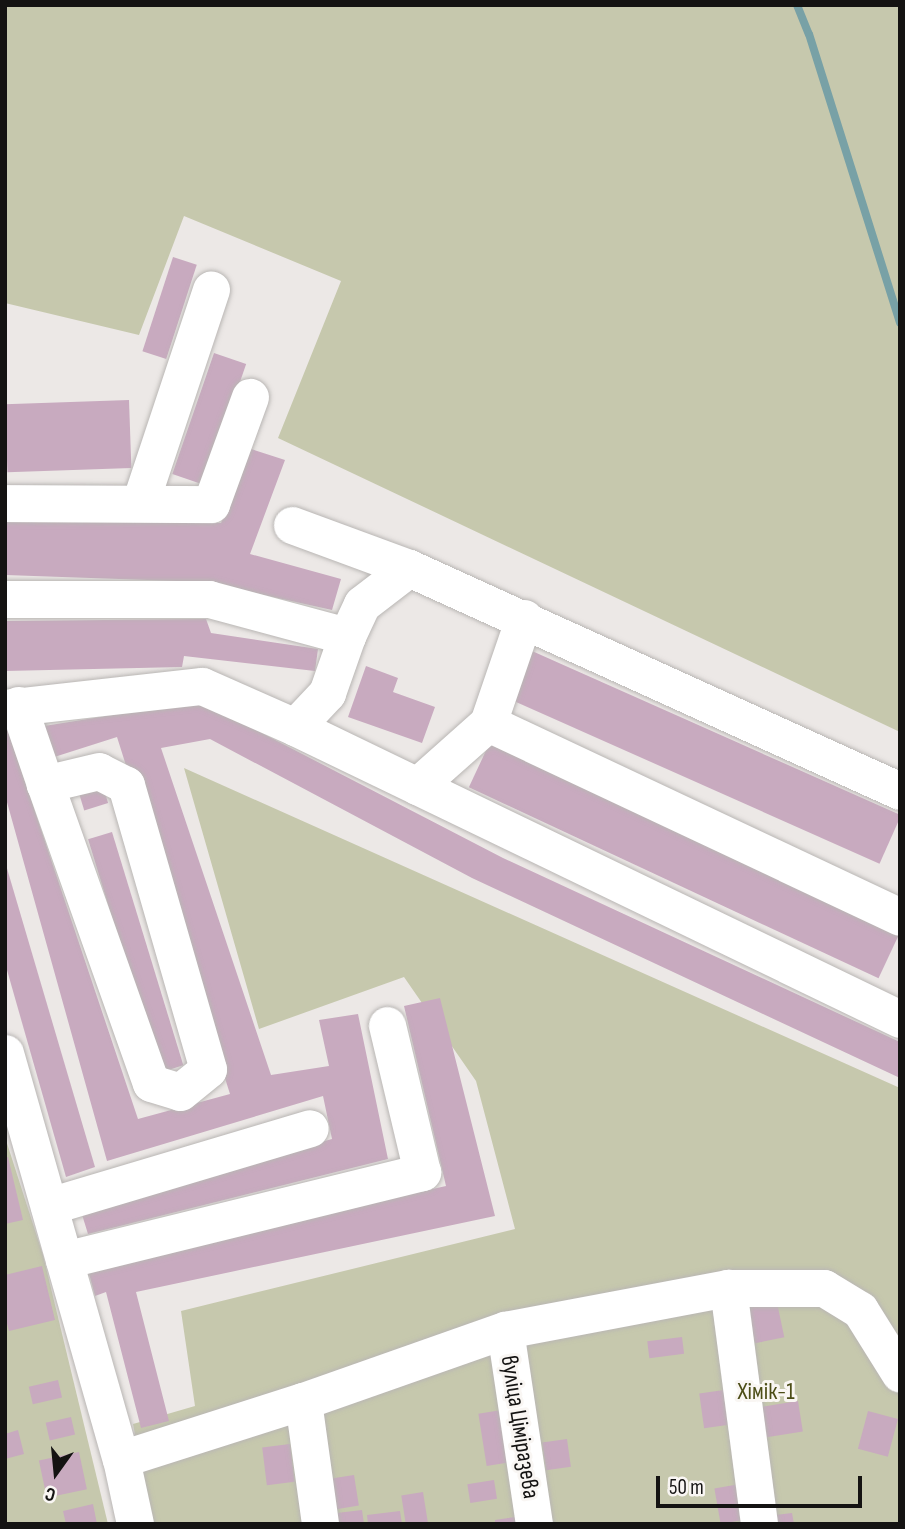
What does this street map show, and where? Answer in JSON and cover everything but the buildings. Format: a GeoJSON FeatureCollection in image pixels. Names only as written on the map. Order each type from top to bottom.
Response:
{"type":"FeatureCollection","features":[{"type":"Feature","properties":{"kind":"street"},"geometry":{"type":"LineString","coordinates":[[140,503],[211,289]]}},
{"type":"Feature","properties":{"kind":"street"},"geometry":{"type":"LineString","coordinates":[[5,503],[211,504],[250,397]]}},
{"type":"Feature","properties":{"kind":"street"},"geometry":{"type":"LineString","coordinates":[[292,525],[409,568],[524,618],[900,791]]}},
{"type":"Feature","properties":{"kind":"street"},"geometry":{"type":"LineString","coordinates":[[295,727],[327,693],[346,636],[362,604],[409,568]]}},
{"type":"Feature","properties":{"kind":"street"},"geometry":{"type":"LineString","coordinates":[[5,599],[209,600],[346,636]]}},
{"type":"Feature","properties":{"kind":"street"},"geometry":{"type":"LineString","coordinates":[[417,786],[488,723],[524,618]]}},
{"type":"Feature","properties":{"kind":"street"},"geometry":{"type":"LineString","coordinates":[[45,784],[99,771],[126,785],[208,1069],[180,1093],[151,1083],[45,784],[11,706],[202,685],[295,727],[900,1019]]}},
{"type":"Feature","properties":{"kind":"street"},"geometry":{"type":"LineString","coordinates":[[488,723],[900,917]]}},
{"type":"Feature","properties":{"kind":"street"},"geometry":{"type":"LineString","coordinates":[[64,1260],[422,1172],[387,1025]]}},
{"type":"Feature","properties":{"kind":"street"},"geometry":{"type":"LineString","coordinates":[[5,1053],[121,1458],[135,1524]]}},
{"type":"Feature","properties":{"kind":"street"},"geometry":{"type":"LineString","coordinates":[[49,1206],[310,1128]]}},
{"type":"Feature","properties":{"kind":"street"},"geometry":{"type":"LineString","coordinates":[[121,1458],[303,1401],[505,1330],[728,1288],[824,1288],[860,1310],[900,1374]]}},
{"type":"Feature","properties":{"kind":"street"},"geometry":{"type":"LineString","coordinates":[[728,1288],[759,1524]]}},
{"type":"Feature","properties":{"kind":"street","name":"вуліца Ціміразева"},"geometry":{"type":"LineString","coordinates":[[505,1330],[534,1524]]}},
{"type":"Feature","properties":{"kind":"street"},"geometry":{"type":"LineString","coordinates":[[303,1401],[320,1524]]}},
{"type":"Feature","properties":{"kind":"green space"},"geometry":{"type":"Polygon","coordinates":[[[5,5],[900,5],[900,732],[278,438],[341,281],[184,216],[139,335],[5,303],[5,5]]]}},
{"type":"Feature","properties":{"kind":"green space","name":"Хімік-1"},"geometry":{"type":"Polygon","coordinates":[[[184,768],[900,1088],[900,1524],[152,1524],[133,1424],[195,1406],[181,1311],[515,1229],[476,1081],[404,977],[259,1029],[184,768]]]}},
{"type":"Feature","properties":{"kind":"green space"},"geometry":{"type":"Polygon","coordinates":[[[5,1137],[43,1255],[108,1524],[5,1524],[5,1137]]]}},
{"type":"Feature","properties":{"kind":"waterway"},"geometry":{"type":"LineString","coordinates":[[797,5],[809,34],[900,323]]}}]}
